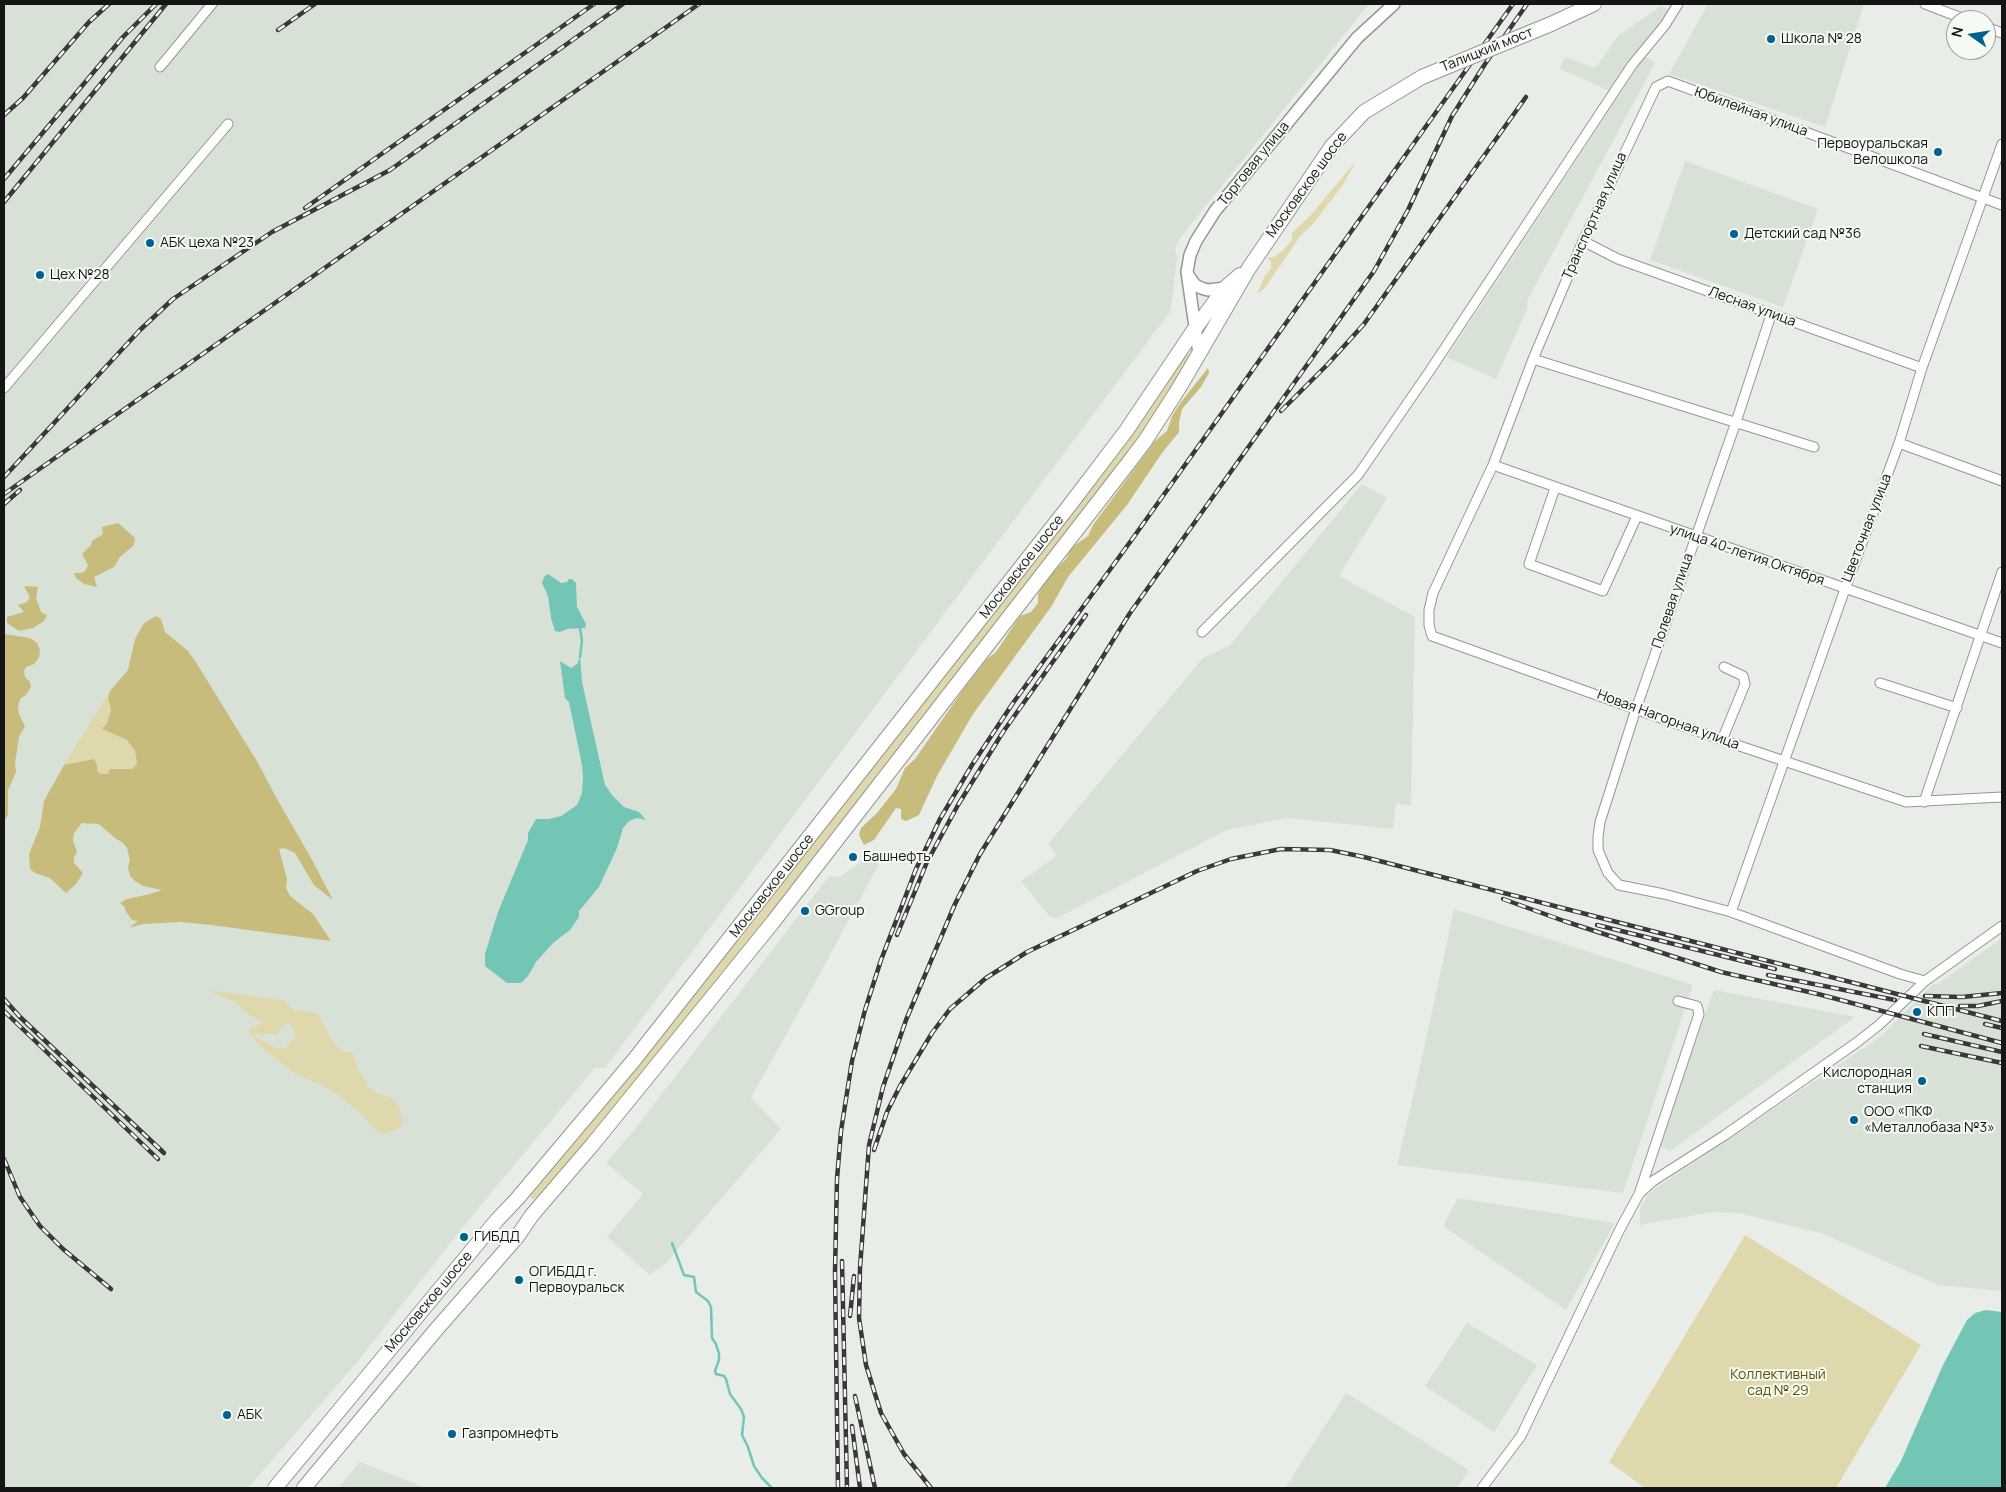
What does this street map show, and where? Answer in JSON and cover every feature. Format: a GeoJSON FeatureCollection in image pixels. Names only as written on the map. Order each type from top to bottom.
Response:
{"type":"FeatureCollection","features":[{"type":"Feature","properties":{"kind":"main road","name":"Талицкий мост"},"geometry":{"type":"LineString","coordinates":[[1422,77],[1551,24],[1594,4]]}},
{"type":"Feature","properties":{"kind":"main road","name":"Московское шоссе"},"geometry":{"type":"LineString","coordinates":[[304,1488],[517,1236],[532,1215],[594,1144],[774,922],[1145,441],[1199,354],[1248,268],[1332,146],[1364,112],[1422,77]]}},
{"type":"Feature","properties":{"kind":"main road","name":"Московское шоссе"},"geometry":{"type":"LineString","coordinates":[[275,1488],[640,1052],[1069,506],[1126,431],[1196,327],[1225,288],[1248,268]]}},
{"type":"Feature","properties":{"kind":"main road"},"geometry":{"type":"LineString","coordinates":[[517,1199],[532,1215]]}},
{"type":"Feature","properties":{"kind":"main road"},"geometry":{"type":"LineString","coordinates":[[502,1215],[521,1230]]}},
{"type":"Feature","properties":{"kind":"street"},"geometry":{"type":"LineString","coordinates":[[160,67],[212,4]]}},
{"type":"Feature","properties":{"kind":"street","name":"Торговая улица"},"geometry":{"type":"LineString","coordinates":[[1199,354],[1187,272],[1190,255],[1196,241],[1215,211],[1356,38],[1394,4]]}},
{"type":"Feature","properties":{"kind":"street"},"geometry":{"type":"LineString","coordinates":[[1202,632],[1358,475],[1431,369],[1632,66],[1665,25],[1678,4]]}},
{"type":"Feature","properties":{"kind":"street"},"geometry":{"type":"LineString","coordinates":[[1925,4],[1946,12]]}},
{"type":"Feature","properties":{"kind":"street","name":"Юбилейная улица"},"geometry":{"type":"LineString","coordinates":[[1668,81],[2002,206]]}},
{"type":"Feature","properties":{"kind":"street","name":"Транспортная улица"},"geometry":{"type":"LineString","coordinates":[[1432,636],[1429,610],[1433,593],[1493,465],[1533,359],[1583,241],[1650,97],[1656,87],[1668,81]]}},
{"type":"Feature","properties":{"kind":"street"},"geometry":{"type":"LineString","coordinates":[[4,388],[228,124]]}},
{"type":"Feature","properties":{"kind":"street","name":"Цветочная улица"},"geometry":{"type":"LineString","coordinates":[[1731,912],[1844,589],[1899,443],[1922,368],[2002,144]]}},
{"type":"Feature","properties":{"kind":"street","name":"Лесная улица"},"geometry":{"type":"LineString","coordinates":[[1583,241],[1618,260],[1676,279],[1771,315],[1922,368]]}},
{"type":"Feature","properties":{"kind":"street"},"geometry":{"type":"LineString","coordinates":[[1187,272],[1190,279],[1201,288],[1208,290],[1225,288]]}},
{"type":"Feature","properties":{"kind":"street","name":"Полевая улица"},"geometry":{"type":"LineString","coordinates":[[1731,912],[1664,894],[1619,885],[1608,873],[1602,860],[1598,850],[1598,837],[1600,822],[1636,709],[1736,422],[1771,315]]}},
{"type":"Feature","properties":{"kind":"street"},"geometry":{"type":"LineString","coordinates":[[1533,359],[1814,447]]}},
{"type":"Feature","properties":{"kind":"street"},"geometry":{"type":"LineString","coordinates":[[1899,443],[2002,481]]}},
{"type":"Feature","properties":{"kind":"street","name":"улица 40-летия Октября"},"geometry":{"type":"LineString","coordinates":[[1493,465],[2002,644]]}},
{"type":"Feature","properties":{"kind":"street"},"geometry":{"type":"LineString","coordinates":[[1555,488],[1529,564],[1603,591],[1637,516]]}},
{"type":"Feature","properties":{"kind":"street"},"geometry":{"type":"LineString","coordinates":[[1924,802],[2002,572]]}},
{"type":"Feature","properties":{"kind":"street","name":"Новая Нагорная улица"},"geometry":{"type":"LineString","coordinates":[[1432,636],[1784,762],[1906,802],[2002,797]]}},
{"type":"Feature","properties":{"kind":"street"},"geometry":{"type":"LineString","coordinates":[[1722,740],[1745,684],[1743,676],[1724,667]]}},
{"type":"Feature","properties":{"kind":"street"},"geometry":{"type":"LineString","coordinates":[[1880,683],[1957,708]]}},
{"type":"Feature","properties":{"kind":"street"},"geometry":{"type":"LineString","coordinates":[[1731,912],[1900,974],[1925,981]]}},
{"type":"Feature","properties":{"kind":"street"},"geometry":{"type":"LineString","coordinates":[[1639,1194],[1653,1181],[1725,1135],[1856,1043],[1879,1025],[1925,981],[2002,926]]}},
{"type":"Feature","properties":{"kind":"street"},"geometry":{"type":"LineString","coordinates":[[1482,1488],[1521,1436],[1619,1231],[1639,1194],[1699,1014],[1697,1006],[1678,1001]]}},
{"type":"Feature","properties":{"kind":"shaded area"},"geometry":{"type":"Polygon","coordinates":[[[4,4],[1369,4],[1179,239],[1175,249],[1177,257],[1171,310],[605,1068],[595,1068],[462,1228],[358,1361],[248,1488],[4,1488],[4,4]]]}},
{"type":"Feature","properties":{"kind":"shaded area","name":"Школа № 28"},"geometry":{"type":"Polygon","coordinates":[[[1708,4],[1864,4],[1825,127],[1669,74],[1708,4]]]}},
{"type":"Feature","properties":{"kind":"shaded area"},"geometry":{"type":"Polygon","coordinates":[[[1661,6],[1670,10],[1610,91],[1560,69],[1565,57],[1595,68],[1618,36],[1661,6]]]}},
{"type":"Feature","properties":{"kind":"shaded area"},"geometry":{"type":"Polygon","coordinates":[[[1645,56],[1655,63],[1528,299],[1527,309],[1496,379],[1447,357],[1645,56]]]}},
{"type":"Feature","properties":{"kind":"shaded area","name":"Детский сад №36"},"geometry":{"type":"Polygon","coordinates":[[[1685,161],[1818,209],[1783,307],[1650,260],[1685,161]]]}},
{"type":"Feature","properties":{"kind":"shaded area"},"geometry":{"type":"Polygon","coordinates":[[[1208,368],[1209,373],[1201,387],[1182,409],[1179,432],[1162,453],[1127,505],[1068,577],[1051,607],[973,714],[937,776],[919,815],[906,821],[901,819],[901,809],[896,808],[874,840],[864,845],[859,835],[861,828],[877,813],[896,789],[905,768],[915,759],[965,687],[987,659],[996,652],[1020,616],[1031,612],[1038,603],[1038,594],[1047,578],[1066,559],[1072,547],[1088,536],[1093,525],[1155,441],[1167,431],[1172,416],[1181,402],[1208,368]]]}},
{"type":"Feature","properties":{"kind":"shaded area"},"geometry":{"type":"Polygon","coordinates":[[[1362,484],[1387,498],[1339,576],[1415,617],[1411,806],[1396,803],[1393,829],[1287,818],[1227,830],[1057,918],[1050,917],[1021,881],[1054,858],[1055,853],[1048,844],[1203,658],[1230,645],[1362,484]]]}},
{"type":"Feature","properties":{"kind":"shaded area"},"geometry":{"type":"Polygon","coordinates":[[[118,523],[135,538],[134,545],[120,557],[114,567],[94,577],[97,587],[84,584],[76,578],[74,573],[82,573],[86,570],[88,565],[82,554],[91,545],[92,541],[103,534],[102,527],[118,523]]]}},
{"type":"Feature","properties":{"kind":"shaded area"},"geometry":{"type":"Polygon","coordinates":[[[548,574],[561,583],[572,579],[576,583],[577,607],[586,624],[585,628],[555,631],[548,596],[542,583],[544,577],[548,574]]]}},
{"type":"Feature","properties":{"kind":"shaded area"},"geometry":{"type":"Polygon","coordinates":[[[24,586],[38,587],[36,598],[41,612],[47,615],[44,621],[33,628],[19,631],[7,623],[7,617],[24,612],[18,605],[27,602],[30,597],[24,586]]]}},
{"type":"Feature","properties":{"kind":"shaded area"},"geometry":{"type":"Polygon","coordinates":[[[156,616],[161,619],[165,632],[188,651],[197,664],[258,763],[311,858],[333,900],[314,885],[295,853],[284,848],[279,849],[287,879],[286,888],[290,896],[313,914],[331,941],[180,922],[143,924],[129,928],[138,921],[132,920],[124,906],[120,903],[127,899],[162,890],[143,886],[130,876],[128,867],[130,860],[127,848],[99,824],[82,823],[74,833],[73,840],[77,852],[74,857],[74,863],[83,873],[76,884],[66,893],[50,878],[35,873],[30,869],[29,854],[40,827],[44,801],[64,765],[94,759],[97,771],[101,774],[108,774],[110,769],[132,769],[137,764],[135,751],[127,740],[102,729],[107,723],[111,709],[108,699],[110,691],[128,670],[135,639],[144,623],[156,616]]]}},
{"type":"Feature","properties":{"kind":"shaded area"},"geometry":{"type":"Polygon","coordinates":[[[4,634],[30,638],[37,643],[40,650],[39,658],[34,664],[26,667],[24,671],[31,687],[26,695],[20,699],[18,706],[19,714],[25,726],[19,737],[15,764],[16,772],[8,790],[8,814],[4,822],[4,634]]]}},
{"type":"Feature","properties":{"kind":"shaded area"},"geometry":{"type":"Polygon","coordinates":[[[580,657],[582,682],[605,785],[624,807],[639,812],[646,820],[637,818],[629,821],[623,828],[617,848],[599,887],[579,911],[579,917],[570,930],[553,943],[521,983],[507,983],[485,966],[485,954],[498,912],[528,840],[528,833],[536,819],[549,819],[561,816],[577,805],[582,793],[582,765],[569,702],[565,698],[560,661],[571,668],[577,664],[580,657]]]}},
{"type":"Feature","properties":{"kind":"shaded area"},"geometry":{"type":"Polygon","coordinates":[[[866,859],[880,862],[751,1098],[781,1129],[666,1263],[650,1275],[607,1237],[643,1194],[606,1163],[635,1129],[829,876],[840,877],[866,859]]]}},
{"type":"Feature","properties":{"kind":"shaded area"},"geometry":{"type":"Polygon","coordinates":[[[1454,909],[1693,985],[1623,1193],[1397,1165],[1454,909]]]}},
{"type":"Feature","properties":{"kind":"shaded area"},"geometry":{"type":"Polygon","coordinates":[[[2002,938],[2002,1291],[1938,1285],[1824,1234],[1738,1213],[1712,1212],[1640,1225],[1640,1208],[1648,1195],[1656,1188],[1880,1037],[1933,984],[1938,984],[2002,938]]]}},
{"type":"Feature","properties":{"kind":"shaded area"},"geometry":{"type":"Polygon","coordinates":[[[1714,990],[1855,1017],[1670,1151],[1658,1145],[1714,990]]]}},
{"type":"Feature","properties":{"kind":"shaded area"},"geometry":{"type":"Polygon","coordinates":[[[1458,1198],[1615,1223],[1566,1310],[1443,1226],[1458,1198]]]}},
{"type":"Feature","properties":{"kind":"shaded area"},"geometry":{"type":"Polygon","coordinates":[[[1986,1310],[2002,1312],[2002,1488],[1885,1488],[1901,1461],[1943,1365],[1967,1320],[1975,1313],[1986,1310]]]}},
{"type":"Feature","properties":{"kind":"shaded area"},"geometry":{"type":"Polygon","coordinates":[[[1467,1323],[1537,1365],[1494,1432],[1425,1386],[1467,1323]]]}},
{"type":"Feature","properties":{"kind":"shaded area"},"geometry":{"type":"Polygon","coordinates":[[[1346,1393],[1469,1470],[1457,1488],[1285,1488],[1346,1393]]]}},
{"type":"Feature","properties":{"kind":"shaded area"},"geometry":{"type":"Polygon","coordinates":[[[360,1462],[427,1488],[338,1488],[360,1462]]]}},
{"type":"Feature","properties":{"kind":"green space"},"geometry":{"type":"Polygon","coordinates":[[[1357,160],[1342,186],[1313,224],[1301,235],[1264,289],[1257,294],[1265,275],[1271,269],[1271,262],[1267,258],[1274,257],[1281,252],[1292,240],[1292,233],[1310,216],[1357,160]]]}},
{"type":"Feature","properties":{"kind":"green space"},"geometry":{"type":"Polygon","coordinates":[[[1186,353],[1191,355],[1144,435],[759,931],[539,1198],[532,1199],[529,1194],[750,924],[1113,456],[1186,353]]]}},
{"type":"Feature","properties":{"kind":"green space"},"geometry":{"type":"Polygon","coordinates":[[[110,691],[108,699],[111,709],[107,723],[102,729],[127,740],[135,751],[137,764],[132,769],[117,769],[108,774],[101,774],[97,771],[94,759],[64,765],[110,691]]]}},
{"type":"Feature","properties":{"kind":"green space"},"geometry":{"type":"Polygon","coordinates":[[[207,990],[283,1000],[295,1011],[308,1011],[319,1015],[330,1038],[337,1047],[343,1052],[352,1052],[357,1064],[356,1068],[365,1079],[368,1087],[377,1093],[392,1098],[399,1107],[403,1121],[400,1128],[386,1134],[379,1133],[358,1111],[338,1095],[322,1085],[295,1074],[262,1048],[250,1035],[249,1029],[263,1022],[249,1015],[235,1002],[207,990]],[[285,1024],[277,1034],[251,1035],[277,1048],[284,1048],[291,1043],[296,1035],[290,1024],[285,1024]]]}},
{"type":"Feature","properties":{"kind":"green space","name":"Коллективный сад № 29"},"geometry":{"type":"Polygon","coordinates":[[[1745,1235],[1921,1345],[1836,1488],[1645,1488],[1609,1462],[1745,1235]]]}},
{"type":"Feature","properties":{"kind":"waterway"},"geometry":{"type":"LineString","coordinates":[[580,628],[582,641],[580,657]]}},
{"type":"Feature","properties":{"kind":"waterway"},"geometry":{"type":"LineString","coordinates":[[672,1243],[684,1275],[694,1277],[696,1292],[708,1301],[711,1307],[712,1338],[719,1354],[716,1374],[724,1376],[730,1394],[741,1409],[744,1417],[742,1435],[754,1466],[772,1488]]}},
{"type":"Feature","properties":{"kind":"railway"},"geometry":{"type":"LineString","coordinates":[[4,115],[23,98],[89,22],[109,4]]}},
{"type":"Feature","properties":{"kind":"railway"},"geometry":{"type":"LineString","coordinates":[[4,179],[123,37],[156,4]]}},
{"type":"Feature","properties":{"kind":"railway"},"geometry":{"type":"LineString","coordinates":[[4,202],[166,4]]}},
{"type":"Feature","properties":{"kind":"railway"},"geometry":{"type":"LineString","coordinates":[[278,30],[315,4]]}},
{"type":"Feature","properties":{"kind":"railway"},"geometry":{"type":"LineString","coordinates":[[305,208],[594,4]]}},
{"type":"Feature","properties":{"kind":"railway"},"geometry":{"type":"LineString","coordinates":[[4,477],[140,330],[173,299],[272,232],[390,170],[623,4]]}},
{"type":"Feature","properties":{"kind":"railway"},"geometry":{"type":"LineString","coordinates":[[4,494],[699,4]]}},
{"type":"Feature","properties":{"kind":"railway"},"geometry":{"type":"LineString","coordinates":[[838,1488],[835,1272],[837,1179],[841,1131],[852,1061],[865,1010],[881,960],[916,869],[940,819],[972,765],[1013,703],[1133,538],[1513,4]]}},
{"type":"Feature","properties":{"kind":"railway"},"geometry":{"type":"LineString","coordinates":[[931,1488],[904,1454],[881,1413],[866,1365],[859,1318],[860,1268],[869,1145],[883,1087],[906,1020],[955,904],[980,854],[1130,613],[1374,271],[1408,210],[1452,116],[1485,64],[1527,4]]}},
{"type":"Feature","properties":{"kind":"railway"},"geometry":{"type":"LineString","coordinates":[[1281,411],[1328,364],[1364,324],[1526,97]]}},
{"type":"Feature","properties":{"kind":"railway"},"geometry":{"type":"LineString","coordinates":[[4,504],[20,490]]}},
{"type":"Feature","properties":{"kind":"railway"},"geometry":{"type":"LineString","coordinates":[[897,935],[927,862],[958,805],[1003,732],[1086,615]]}},
{"type":"Feature","properties":{"kind":"railway"},"geometry":{"type":"LineString","coordinates":[[874,1150],[887,1112],[900,1086],[932,1033],[950,1009],[986,978],[1027,952],[1197,871],[1231,859],[1281,849],[1330,850],[1364,857],[2002,1021]]}},
{"type":"Feature","properties":{"kind":"railway"},"geometry":{"type":"LineString","coordinates":[[1503,899],[1721,972],[1818,994],[2002,1043]]}},
{"type":"Feature","properties":{"kind":"railway"},"geometry":{"type":"LineString","coordinates":[[1597,925],[1775,969]]}},
{"type":"Feature","properties":{"kind":"railway"},"geometry":{"type":"LineString","coordinates":[[1768,975],[1895,1000]]}},
{"type":"Feature","properties":{"kind":"railway"},"geometry":{"type":"LineString","coordinates":[[1925,996],[1962,997],[2002,993]]}},
{"type":"Feature","properties":{"kind":"railway"},"geometry":{"type":"LineString","coordinates":[[4,999],[20,1017],[164,1153]]}},
{"type":"Feature","properties":{"kind":"railway"},"geometry":{"type":"LineString","coordinates":[[1960,1006],[1978,1006],[2002,1001]]}},
{"type":"Feature","properties":{"kind":"railway"},"geometry":{"type":"LineString","coordinates":[[4,1011],[158,1159]]}},
{"type":"Feature","properties":{"kind":"railway"},"geometry":{"type":"LineString","coordinates":[[1985,1024],[2002,1028]]}},
{"type":"Feature","properties":{"kind":"railway"},"geometry":{"type":"LineString","coordinates":[[1924,1034],[2002,1052]]}},
{"type":"Feature","properties":{"kind":"railway"},"geometry":{"type":"LineString","coordinates":[[1921,1046],[2002,1063]]}},
{"type":"Feature","properties":{"kind":"railway"},"geometry":{"type":"LineString","coordinates":[[4,1159],[20,1197],[40,1226],[63,1249],[111,1289]]}},
{"type":"Feature","properties":{"kind":"railway"},"geometry":{"type":"LineString","coordinates":[[842,1261],[847,1488]]}},
{"type":"Feature","properties":{"kind":"railway"},"geometry":{"type":"LineString","coordinates":[[850,1316],[854,1276]]}},
{"type":"Feature","properties":{"kind":"railway"},"geometry":{"type":"LineString","coordinates":[[855,1396],[875,1488]]}},
{"type":"Feature","properties":{"kind":"railway"},"geometry":{"type":"LineString","coordinates":[[852,1426],[860,1488]]}},
{"type":"Feature","properties":{"kind":"place","name":"Школа № 28"},"geometry":{"type":"Point","coordinates":[1771,39]}},
{"type":"Feature","properties":{"kind":"place","name":"Первоуральская Велошкола"},"geometry":{"type":"Point","coordinates":[1938,152]}},
{"type":"Feature","properties":{"kind":"place","name":"Детский сад №36"},"geometry":{"type":"Point","coordinates":[1734,234]}},
{"type":"Feature","properties":{"kind":"place","name":"АБК цеха №23"},"geometry":{"type":"Point","coordinates":[150,243]}},
{"type":"Feature","properties":{"kind":"place","name":"Цех №28"},"geometry":{"type":"Point","coordinates":[40,275]}},
{"type":"Feature","properties":{"kind":"place","name":"Башнефть"},"geometry":{"type":"Point","coordinates":[853,857]}},
{"type":"Feature","properties":{"kind":"place","name":"GGroup"},"geometry":{"type":"Point","coordinates":[805,911]}},
{"type":"Feature","properties":{"kind":"place","name":"КПП"},"geometry":{"type":"Point","coordinates":[1917,1012]}},
{"type":"Feature","properties":{"kind":"place","name":"Кислородная станция"},"geometry":{"type":"Point","coordinates":[1922,1081]}},
{"type":"Feature","properties":{"kind":"place","name":"ООО «ПКФ «Металлобаза №3»"},"geometry":{"type":"Point","coordinates":[1854,1120]}},
{"type":"Feature","properties":{"kind":"place","name":"ГИБДД"},"geometry":{"type":"Point","coordinates":[464,1237]}},
{"type":"Feature","properties":{"kind":"place","name":"ОГИБДД г. Первоуральск"},"geometry":{"type":"Point","coordinates":[519,1280]}},
{"type":"Feature","properties":{"kind":"place","name":"АБК"},"geometry":{"type":"Point","coordinates":[227,1415]}},
{"type":"Feature","properties":{"kind":"place","name":"Газпромнефть"},"geometry":{"type":"Point","coordinates":[452,1434]}}]}
